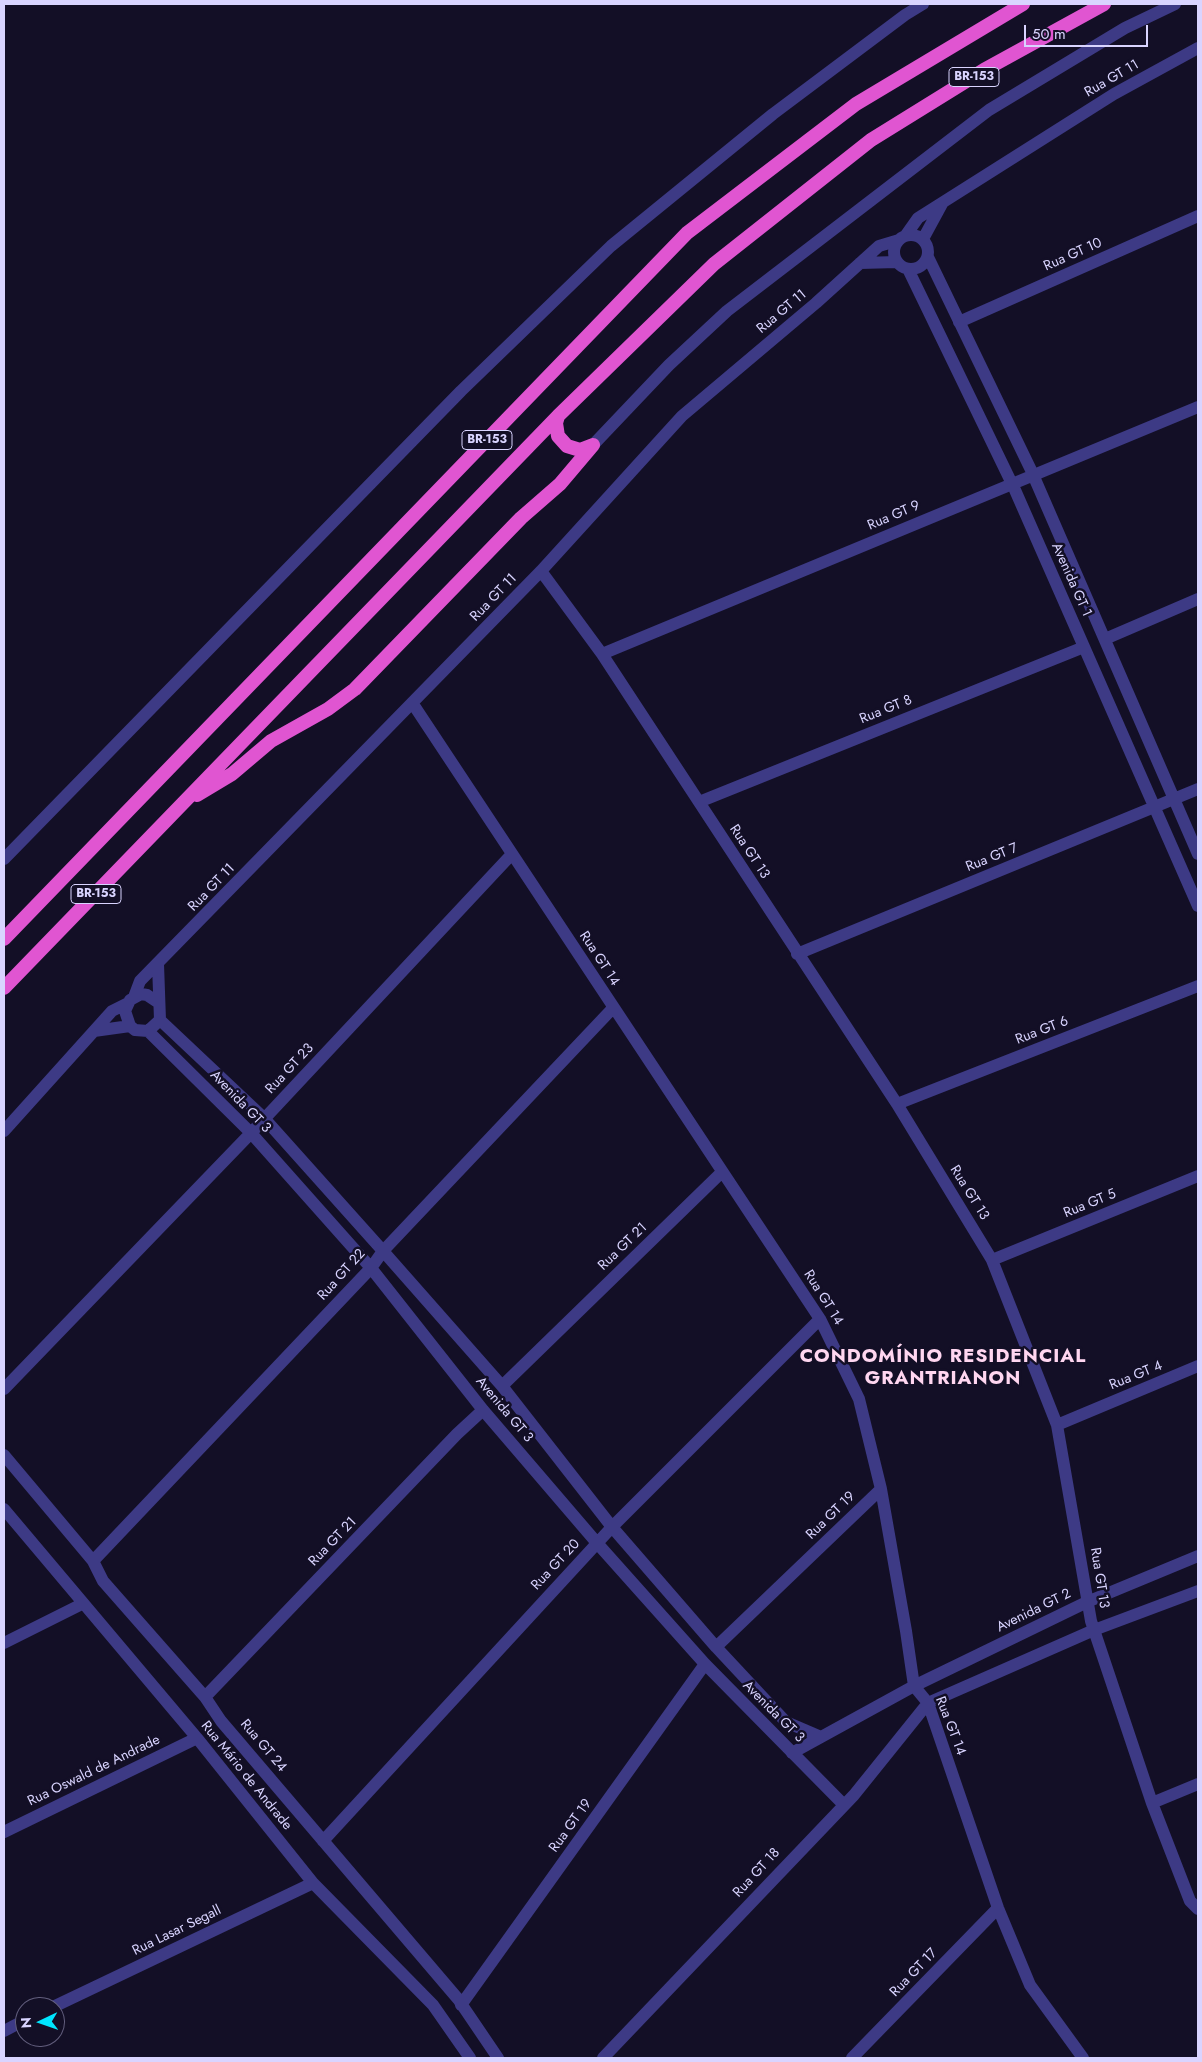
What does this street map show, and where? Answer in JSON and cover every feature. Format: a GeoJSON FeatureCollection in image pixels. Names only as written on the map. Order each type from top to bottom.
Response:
{"type":"FeatureCollection","features":[{"type":"Feature","properties":{"kind":"highway","name":"BR-153"},"geometry":{"type":"LineString","coordinates":[[4,939],[687,234],[856,104],[1023,4]]}},
{"type":"Feature","properties":{"kind":"highway","name":"BR-153"},"geometry":{"type":"LineString","coordinates":[[4,988],[558,416],[714,264],[872,140],[984,70],[1104,4]]}},
{"type":"Feature","properties":{"kind":"highway"},"geometry":{"type":"LineString","coordinates":[[558,416],[556,423],[558,436],[567,446],[580,450],[594,445]]}},
{"type":"Feature","properties":{"kind":"highway"},"geometry":{"type":"LineString","coordinates":[[187,799],[221,782],[271,741],[328,709],[355,689],[521,518],[560,484],[594,445]]}},
{"type":"Feature","properties":{"kind":"street"},"geometry":{"type":"LineString","coordinates":[[4,859],[461,390],[610,246],[773,114],[905,15],[923,4]]}},
{"type":"Feature","properties":{"kind":"street"},"geometry":{"type":"LineString","coordinates":[[594,445],[669,365],[727,311],[989,110],[1126,28],[1175,4]]}},
{"type":"Feature","properties":{"kind":"street","name":"Rua GT 11"},"geometry":{"type":"LineString","coordinates":[[4,1131],[112,1011],[131,1000],[140,981],[541,571],[682,416],[879,246],[902,238],[918,218],[1114,94],[1198,48]]}},
{"type":"Feature","properties":{"kind":"street","name":"Rua GT 11"},"geometry":{"type":"LineString","coordinates":[[923,239],[942,204]]}},
{"type":"Feature","properties":{"kind":"street","name":"Rua GT 10"},"geometry":{"type":"LineString","coordinates":[[959,322],[1198,216]]}},
{"type":"Feature","properties":{"kind":"street"},"geometry":{"type":"LineString","coordinates":[[860,262],[920,267],[928,257],[929,251],[923,239],[915,235],[902,238],[895,247],[903,265]]}},
{"type":"Feature","properties":{"kind":"street","name":"Avenida GT 1"},"geometry":{"type":"LineString","coordinates":[[928,257],[1034,477],[1198,854]]}},
{"type":"Feature","properties":{"kind":"street","name":"Avenida GT 1"},"geometry":{"type":"LineString","coordinates":[[903,265],[1012,483],[1198,906]]}},
{"type":"Feature","properties":{"kind":"street","name":"Rua GT 9"},"geometry":{"type":"LineString","coordinates":[[602,654],[1012,483],[1034,477],[1198,407]]}},
{"type":"Feature","properties":{"kind":"street","name":"Rua GT 13"},"geometry":{"type":"LineString","coordinates":[[541,571],[602,654],[700,802],[797,954],[897,1104],[992,1260],[1057,1425],[1087,1602],[1094,1630],[1152,1803],[1190,1901],[1198,1909]]}},
{"type":"Feature","properties":{"kind":"street"},"geometry":{"type":"LineString","coordinates":[[1104,639],[1198,600]]}},
{"type":"Feature","properties":{"kind":"street","name":"Rua GT 8"},"geometry":{"type":"LineString","coordinates":[[700,802],[1084,647]]}},
{"type":"Feature","properties":{"kind":"street","name":"Rua GT 14"},"geometry":{"type":"LineString","coordinates":[[413,704],[820,1318],[859,1399],[881,1489],[914,1686],[928,1703],[998,1908],[1030,1985],[1083,2058]]}},
{"type":"Feature","properties":{"kind":"street","name":"Rua GT 7"},"geometry":{"type":"LineString","coordinates":[[797,954],[1154,809],[1173,798],[1198,789]]}},
{"type":"Feature","properties":{"kind":"street","name":"Rua GT 23"},"geometry":{"type":"LineString","coordinates":[[4,1389],[251,1133],[512,854]]}},
{"type":"Feature","properties":{"kind":"street"},"geometry":{"type":"LineString","coordinates":[[158,964],[160,1020],[148,1031],[135,1030],[130,1026],[126,1019],[125,1011],[131,1000],[148,995],[159,1003]]}},
{"type":"Feature","properties":{"kind":"street","name":"Rua GT 6"},"geometry":{"type":"LineString","coordinates":[[897,1104],[1198,986]]}},
{"type":"Feature","properties":{"kind":"street","name":"Rua GT 22"},"geometry":{"type":"LineString","coordinates":[[93,1561],[371,1268],[383,1251],[613,1008]]}},
{"type":"Feature","properties":{"kind":"street","name":"Avenida GT 3"},"geometry":{"type":"LineString","coordinates":[[160,1020],[264,1118],[383,1251],[502,1386],[612,1527],[716,1647],[786,1722],[821,1737]]}},
{"type":"Feature","properties":{"kind":"street"},"geometry":{"type":"LineString","coordinates":[[94,1031],[130,1026]]}},
{"type":"Feature","properties":{"kind":"street","name":"Avenida GT 3"},"geometry":{"type":"LineString","coordinates":[[148,1031],[251,1133],[371,1268],[484,1410],[597,1543],[705,1664],[843,1804]]}},
{"type":"Feature","properties":{"kind":"street","name":"Rua GT 21"},"geometry":{"type":"LineString","coordinates":[[502,1386],[722,1172]]}},
{"type":"Feature","properties":{"kind":"street","name":"Rua GT 5"},"geometry":{"type":"LineString","coordinates":[[992,1260],[1198,1176]]}},
{"type":"Feature","properties":{"kind":"street","name":"Rua GT 20"},"geometry":{"type":"LineString","coordinates":[[323,1840],[612,1527],[820,1318]]}},
{"type":"Feature","properties":{"kind":"street","name":"Rua GT 4"},"geometry":{"type":"LineString","coordinates":[[1057,1425],[1198,1366]]}},
{"type":"Feature","properties":{"kind":"street","name":"Rua GT 21"},"geometry":{"type":"LineString","coordinates":[[205,1697],[457,1434],[484,1410]]}},
{"type":"Feature","properties":{"kind":"street","name":"Rua GT 24"},"geometry":{"type":"LineString","coordinates":[[4,1455],[93,1561],[103,1581],[205,1697],[221,1721],[461,2005],[498,2058]]}},
{"type":"Feature","properties":{"kind":"street","name":"Rua GT 19"},"geometry":{"type":"LineString","coordinates":[[716,1647],[881,1489]]}},
{"type":"Feature","properties":{"kind":"street","name":"Rua Mário de Andrade"},"geometry":{"type":"LineString","coordinates":[[4,1509],[196,1738],[313,1883],[433,2005],[470,2058]]}},
{"type":"Feature","properties":{"kind":"street","name":"Avenida GT 2"},"geometry":{"type":"LineString","coordinates":[[792,1753],[914,1686],[1087,1602],[1198,1556]]}},
{"type":"Feature","properties":{"kind":"street"},"geometry":{"type":"LineString","coordinates":[[928,1703],[1094,1630],[1198,1591]]}},
{"type":"Feature","properties":{"kind":"street"},"geometry":{"type":"LineString","coordinates":[[4,1643],[82,1604]]}},
{"type":"Feature","properties":{"kind":"street","name":"Rua GT 19"},"geometry":{"type":"LineString","coordinates":[[461,2005],[705,1664]]}},
{"type":"Feature","properties":{"kind":"street","name":"Rua GT 18"},"geometry":{"type":"LineString","coordinates":[[603,2058],[843,1804],[854,1795],[928,1703]]}},
{"type":"Feature","properties":{"kind":"street","name":"Rua Oswald de Andrade"},"geometry":{"type":"LineString","coordinates":[[4,1832],[196,1738]]}},
{"type":"Feature","properties":{"kind":"street"},"geometry":{"type":"LineString","coordinates":[[1152,1803],[1198,1784]]}},
{"type":"Feature","properties":{"kind":"street","name":"Rua Lasar Segall"},"geometry":{"type":"LineString","coordinates":[[65,2001],[313,1883]]}},
{"type":"Feature","properties":{"kind":"street","name":"Rua GT 17"},"geometry":{"type":"LineString","coordinates":[[852,2058],[998,1908]]}},
{"type":"Feature","properties":{"kind":"district","name":"CONDOMÍNIO RESIDENCIAL GRANTRIANON"},"geometry":{"type":"Point","coordinates":[943,1368]}}]}
